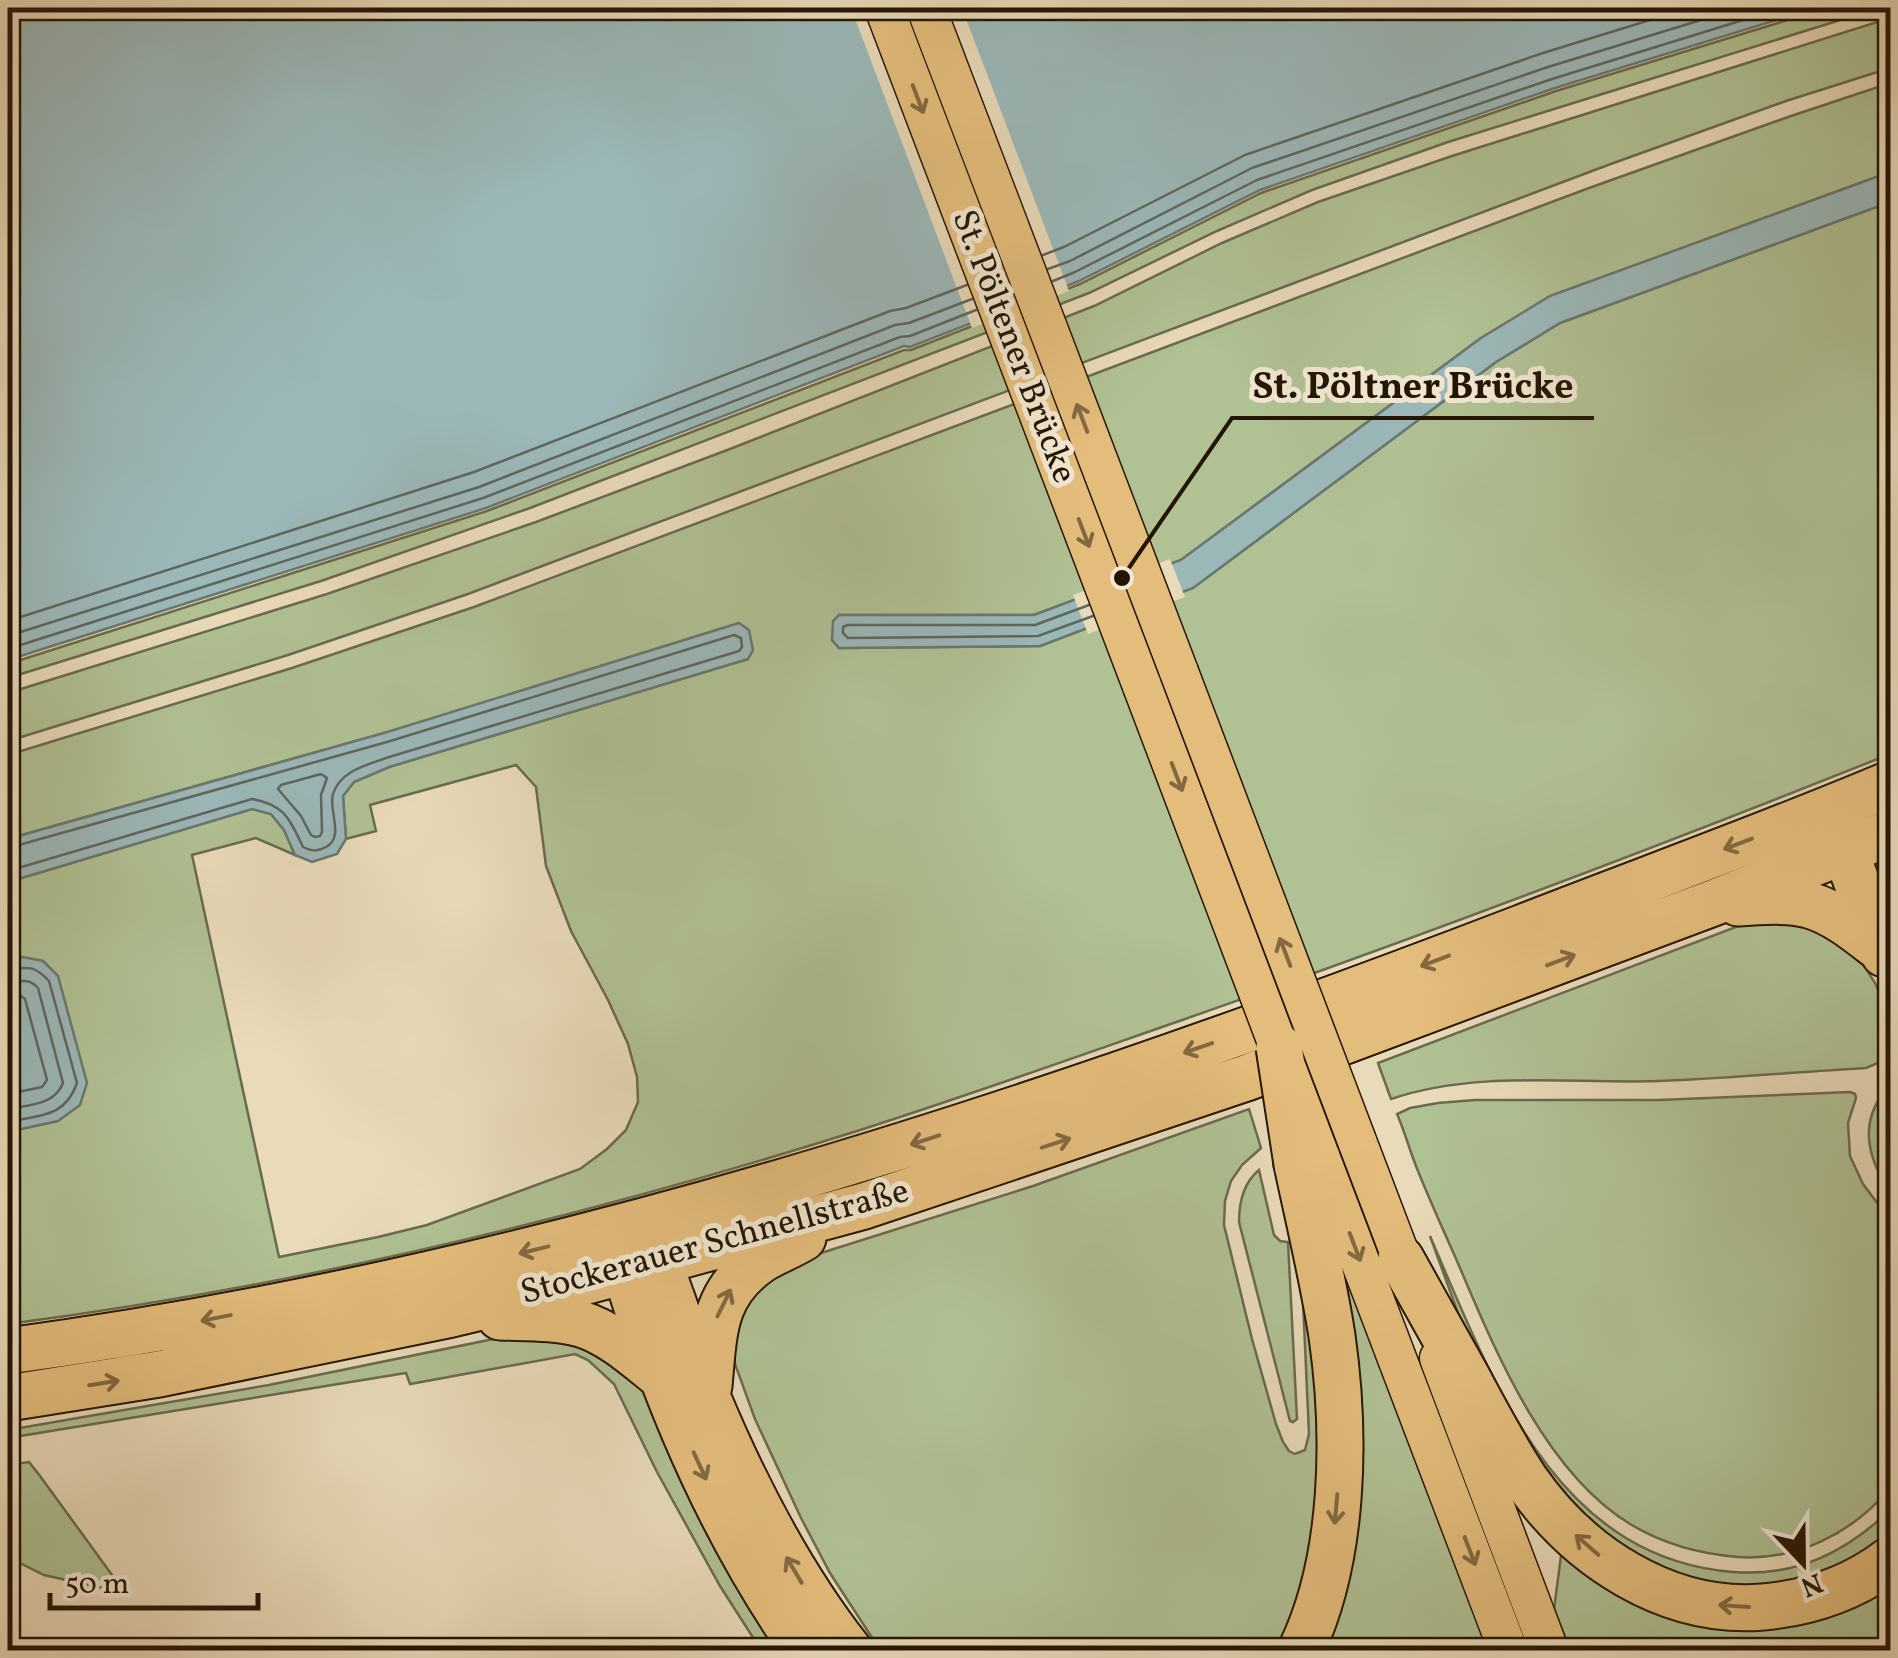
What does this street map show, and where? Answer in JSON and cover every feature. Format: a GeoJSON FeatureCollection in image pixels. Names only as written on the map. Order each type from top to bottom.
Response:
{"type":"FeatureCollection","features":[{"type":"Feature","properties":{"kind":"highway"},"geometry":{"type":"LineString","coordinates":[[1396,999],[1861,796],[1877,846],[1886,960]]}},
{"type":"Feature","properties":{"kind":"highway"},"geometry":{"type":"LineString","coordinates":[[1396,999],[1713,903],[1877,846]]}},
{"type":"Feature","properties":{"kind":"highway"},"geometry":{"type":"LineString","coordinates":[[1713,903],[1808,905],[1830,913],[1886,960]]}},
{"type":"Feature","properties":{"kind":"highway","name":"Stockerauer Schnellstraße"},"geometry":{"type":"LineString","coordinates":[[8,1351],[338,1294],[638,1253],[864,1206],[1246,1078],[1396,999]]}},
{"type":"Feature","properties":{"kind":"highway","name":"Stockerauer Schnellstraße"},"geometry":{"type":"LineString","coordinates":[[8,1398],[160,1374],[452,1314],[638,1253],[863,1159],[1396,999]]}},
{"type":"Feature","properties":{"kind":"highway"},"geometry":{"type":"LineString","coordinates":[[1280,1047],[1309,1160],[1338,1412],[1339,1474],[1333,1544],[1321,1599],[1301,1650]]}},
{"type":"Feature","properties":{"kind":"highway"},"geometry":{"type":"LineString","coordinates":[[707,1398],[716,1321],[734,1283],[761,1261],[864,1206]]}},
{"type":"Feature","properties":{"kind":"highway"},"geometry":{"type":"LineString","coordinates":[[638,1253],[662,1376],[689,1442],[752,1568],[804,1650]]}},
{"type":"Feature","properties":{"kind":"highway"},"geometry":{"type":"LineString","coordinates":[[638,1253],[771,1532],[849,1650]]}},
{"type":"Feature","properties":{"kind":"highway"},"geometry":{"type":"LineString","coordinates":[[1401,1259],[1498,1436],[1527,1481],[1557,1517],[1611,1565],[1670,1595],[1744,1608],[1790,1604],[1830,1593],[1890,1560]]}},
{"type":"Feature","properties":{"kind":"highway"},"geometry":{"type":"LineString","coordinates":[[452,1314],[585,1325],[662,1376]]}},
{"type":"Feature","properties":{"kind":"main road","name":"St. Pöltener Brücke"},"geometry":{"type":"LineString","coordinates":[[884,8],[1280,1047]]}},
{"type":"Feature","properties":{"kind":"main road","name":"St. Pöltener Brücke"},"geometry":{"type":"LineString","coordinates":[[926,8],[1549,1650]]}},
{"type":"Feature","properties":{"kind":"main road"},"geometry":{"type":"LineString","coordinates":[[1309,1160],[1508,1650]]}},
{"type":"Feature","properties":{"kind":"green space"},"geometry":{"type":"Polygon","coordinates":[[[1827,8],[1879,8],[1448,142],[1312,190],[1089,293],[530,508],[321,581],[8,678],[8,664],[487,511],[911,350],[1080,284],[1261,193],[1556,91],[1827,8]]]}},
{"type":"Feature","properties":{"kind":"green space"},"geometry":{"type":"Polygon","coordinates":[[[1890,18],[1890,68],[1608,165],[468,594],[288,655],[8,741],[8,693],[327,594],[536,522],[1094,306],[1222,243],[1318,202],[1890,18]]]}},
{"type":"Feature","properties":{"kind":"green space"},"geometry":{"type":"Polygon","coordinates":[[[1890,83],[1890,172],[1550,297],[1481,338],[1181,560],[1034,615],[839,615],[832,640],[839,648],[1040,646],[1193,588],[1496,362],[1560,323],[1890,202],[1890,754],[1274,988],[939,1104],[753,1163],[543,1221],[330,1270],[116,1309],[8,1324],[8,882],[252,809],[271,814],[284,830],[295,855],[256,838],[192,855],[279,1257],[427,1225],[580,1169],[626,1130],[638,1102],[637,1077],[628,1044],[571,931],[546,866],[536,787],[516,765],[370,805],[376,831],[346,839],[343,796],[354,782],[389,767],[748,659],[384,733],[8,839],[8,755],[292,668],[474,607],[1589,188],[1890,83]]]}},
{"type":"Feature","properties":{"kind":"green space"},"geometry":{"type":"Polygon","coordinates":[[[1808,918],[1859,957],[1875,983],[1890,1015],[1890,1058],[1866,1068],[1659,1081],[1490,1081],[1391,1099],[1378,1063],[1749,922],[1808,918]]]}},
{"type":"Feature","properties":{"kind":"green space"},"geometry":{"type":"Polygon","coordinates":[[[1890,1086],[1890,1191],[1875,1165],[1869,1138],[1873,1111],[1890,1086]]]}},
{"type":"Feature","properties":{"kind":"green space"},"geometry":{"type":"Polygon","coordinates":[[[1850,1092],[1856,1098],[1848,1123],[1850,1156],[1863,1184],[1890,1220],[1890,1488],[1841,1531],[1781,1554],[1724,1556],[1655,1537],[1630,1524],[1574,1476],[1529,1413],[1477,1308],[1397,1114],[1410,1108],[1475,1100],[1659,1100],[1850,1092]]]}},
{"type":"Feature","properties":{"kind":"green space"},"geometry":{"type":"Polygon","coordinates":[[[1249,1109],[1261,1148],[1231,1181],[1224,1225],[1276,1424],[1283,1442],[1295,1454],[1305,1450],[1309,1434],[1302,1279],[1320,1343],[1316,1540],[1281,1650],[880,1650],[830,1573],[755,1419],[735,1364],[733,1347],[741,1312],[773,1277],[818,1254],[1033,1186],[1249,1109]]]}},
{"type":"Feature","properties":{"kind":"green space"},"geometry":{"type":"Polygon","coordinates":[[[1259,1170],[1274,1235],[1288,1242],[1297,1419],[1293,1422],[1239,1222],[1243,1193],[1259,1170]]]}},
{"type":"Feature","properties":{"kind":"green space"},"geometry":{"type":"Polygon","coordinates":[[[1430,1236],[1505,1401],[1537,1452],[1575,1497],[1619,1533],[1671,1559],[1733,1572],[1778,1570],[1819,1559],[1856,1538],[1890,1510],[1890,1543],[1866,1562],[1744,1593],[1631,1562],[1539,1474],[1462,1324],[1430,1236]]]}},
{"type":"Feature","properties":{"kind":"green space"},"geometry":{"type":"Polygon","coordinates":[[[1333,1254],[1346,1272],[1490,1650],[1324,1650],[1333,1254]]]}},
{"type":"Feature","properties":{"kind":"green space"},"geometry":{"type":"Polygon","coordinates":[[[513,1335],[570,1336],[633,1368],[790,1650],[761,1650],[720,1586],[657,1472],[614,1384],[588,1360],[575,1354],[410,1384],[406,1373],[8,1438],[8,1430],[269,1385],[513,1335]]]}},
{"type":"Feature","properties":{"kind":"green space"},"geometry":{"type":"Polygon","coordinates":[[[29,1462],[123,1590],[44,1575],[8,1557],[8,1465],[29,1462]]]}},
{"type":"Feature","properties":{"kind":"green space"},"geometry":{"type":"Polygon","coordinates":[[[1564,1553],[1654,1606],[1890,1579],[1890,1650],[1570,1650],[1554,1609],[1564,1553]]]}},
{"type":"Feature","properties":{"kind":"water"},"geometry":{"type":"Polygon","coordinates":[[[8,8],[1816,8],[1555,88],[1260,190],[1079,281],[486,508],[8,660],[8,8]]]}},
{"type":"Feature","properties":{"kind":"water"},"geometry":{"type":"Polygon","coordinates":[[[1890,172],[1890,202],[1560,323],[1496,362],[1193,588],[1040,646],[839,648],[832,640],[833,621],[839,615],[1034,615],[1181,560],[1481,338],[1550,296],[1890,172]]]}},
{"type":"Feature","properties":{"kind":"water"},"geometry":{"type":"Polygon","coordinates":[[[739,623],[749,630],[753,650],[748,659],[389,767],[354,782],[343,796],[346,839],[337,854],[312,862],[295,855],[284,830],[271,814],[252,809],[8,882],[8,839],[384,733],[739,623]]]}},
{"type":"Feature","properties":{"kind":"water"},"geometry":{"type":"Polygon","coordinates":[[[23,957],[43,961],[58,976],[87,1083],[80,1105],[58,1121],[8,1132],[8,960],[23,957]]]}},
{"type":"Feature","properties":{"kind":"pier"},"geometry":{"type":"Polygon","coordinates":[[[851,8],[962,8],[1069,291],[972,328],[851,8]]]}},
{"type":"Feature","properties":{"kind":"pier"},"geometry":{"type":"Polygon","coordinates":[[[1170,559],[1185,597],[1088,634],[1073,595],[1170,559]]]}},
{"type":"Feature","properties":{"kind":"place","name":"St. Pöltner Brücke"},"geometry":{"type":"Point","coordinates":[1122,578]}}]}
